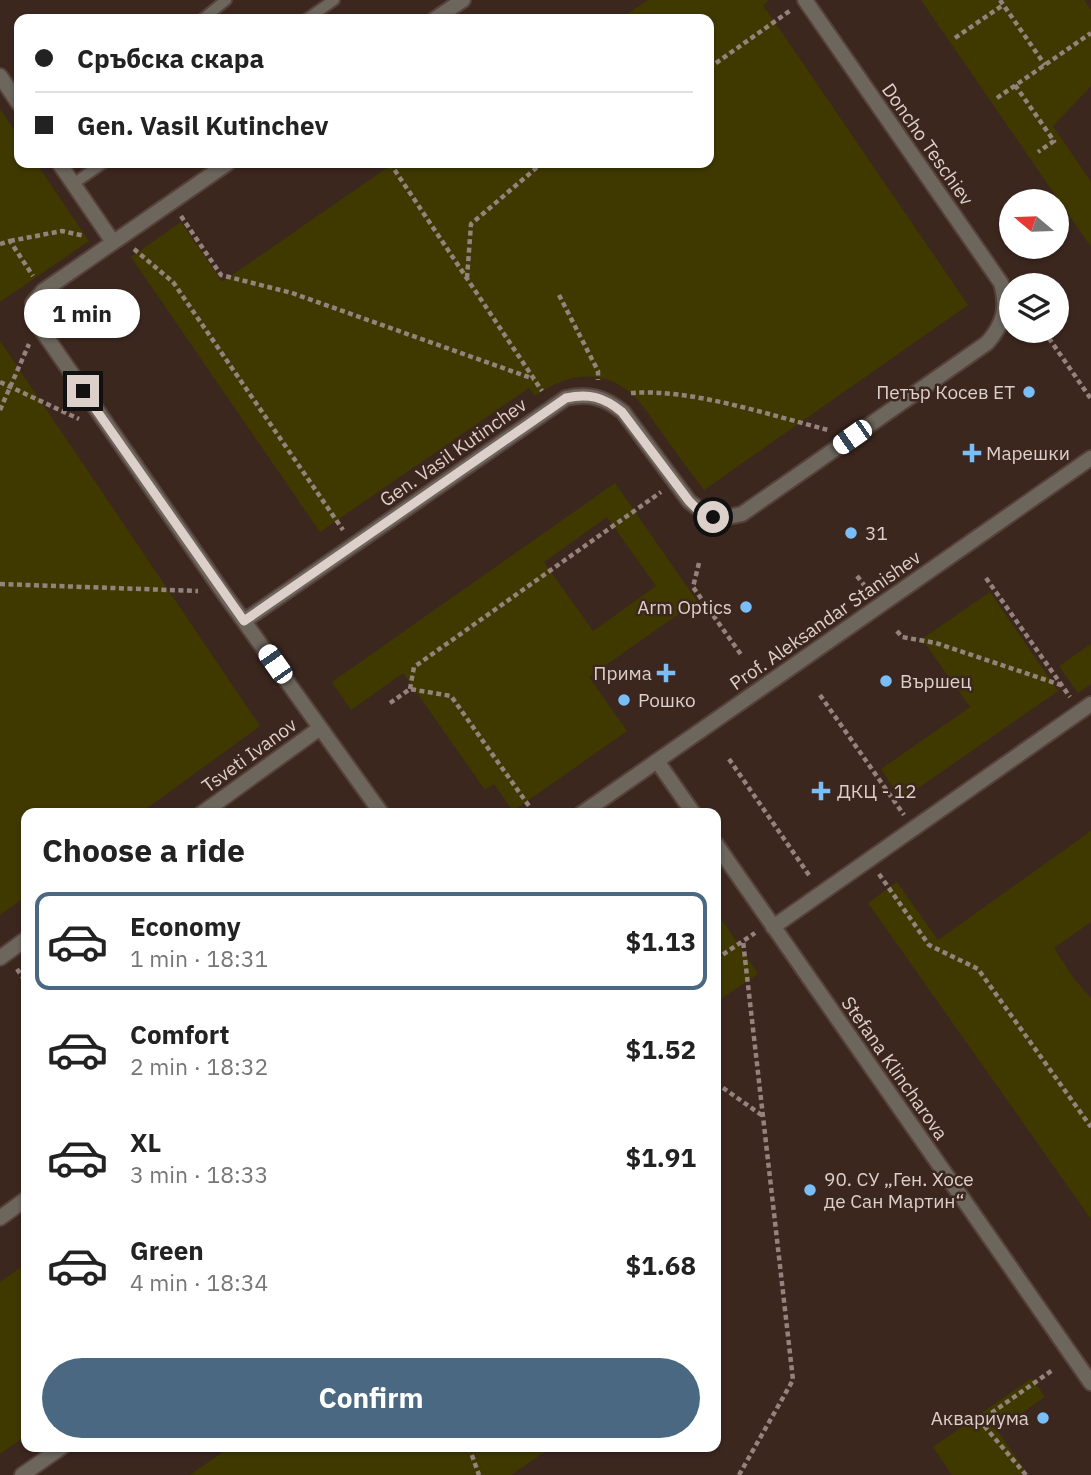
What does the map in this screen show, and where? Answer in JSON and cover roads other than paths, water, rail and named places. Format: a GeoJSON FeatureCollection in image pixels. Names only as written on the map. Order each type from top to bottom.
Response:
{"type":"FeatureCollection","features":[{"type":"Feature","properties":{"kind":"street"},"geometry":{"type":"LineString","coordinates":[[442,14],[463,0]]}},
{"type":"Feature","properties":{"kind":"street","name":"Doncho Teschiev"},"geometry":{"type":"LineString","coordinates":[[674,482],[699,511],[713,517],[728,518],[742,513],[987,343],[998,330],[1004,315],[1005,299],[1001,283],[805,0]]}},
{"type":"Feature","properties":{"kind":"street"},"geometry":{"type":"LineString","coordinates":[[0,76],[14,97]]}},
{"type":"Feature","properties":{"kind":"street"},"geometry":{"type":"LineString","coordinates":[[63,168],[113,243]]}},
{"type":"Feature","properties":{"kind":"street"},"geometry":{"type":"LineString","coordinates":[[222,168],[43,292],[33,303],[34,319],[223,592],[378,808]]}},
{"type":"Feature","properties":{"kind":"street","name":"Gen. Vasil Kutinchev"},"geometry":{"type":"LineString","coordinates":[[244,621],[566,398],[597,396],[611,402],[622,412],[674,482]]}},
{"type":"Feature","properties":{"kind":"street","name":"Prof. Aleksandar Stanishev"},"geometry":{"type":"LineString","coordinates":[[590,808],[1091,458]]}},
{"type":"Feature","properties":{"kind":"street"},"geometry":{"type":"LineString","coordinates":[[771,924],[822,893],[1086,708]]}},
{"type":"Feature","properties":{"kind":"street","name":"Tsveti Ivanov"},"geometry":{"type":"LineString","coordinates":[[209,808],[320,728]]}},
{"type":"Feature","properties":{"kind":"street"},"geometry":{"type":"LineString","coordinates":[[657,761],[691,808]]}},
{"type":"Feature","properties":{"kind":"street","name":"Stefana Klincharova"},"geometry":{"type":"LineString","coordinates":[[721,851],[1091,1383]]}},
{"type":"Feature","properties":{"kind":"street"},"geometry":{"type":"LineString","coordinates":[[0,958],[21,943]]}},
{"type":"Feature","properties":{"kind":"street"},"geometry":{"type":"LineString","coordinates":[[0,1218],[21,1203]]}},
{"type":"Feature","properties":{"kind":"street"},"geometry":{"type":"LineString","coordinates":[[22,1475],[55,1452]]}},
{"type":"Feature","properties":{"kind":"lane"},"geometry":{"type":"LineString","coordinates":[[209,14],[226,0]]}},
{"type":"Feature","properties":{"kind":"lane"},"geometry":{"type":"LineString","coordinates":[[314,14],[334,0]]}},
{"type":"Feature","properties":{"kind":"lane"},"geometry":{"type":"LineString","coordinates":[[74,184],[96,168]]}},
{"type":"Feature","properties":{"kind":"place","name":"Петър Косев ЕТ"},"geometry":{"type":"Point","coordinates":[1029,392]}},
{"type":"Feature","properties":{"kind":"place","name":"Марешки"},"geometry":{"type":"Point","coordinates":[972,453]}},
{"type":"Feature","properties":{"kind":"place","name":"31"},"geometry":{"type":"Point","coordinates":[851,533]}},
{"type":"Feature","properties":{"kind":"place","name":"Arm Optics"},"geometry":{"type":"Point","coordinates":[746,607]}},
{"type":"Feature","properties":{"kind":"place","name":"Прима"},"geometry":{"type":"Point","coordinates":[666,673]}},
{"type":"Feature","properties":{"kind":"place","name":"Вършец"},"geometry":{"type":"Point","coordinates":[886,681]}},
{"type":"Feature","properties":{"kind":"place","name":"Рошко"},"geometry":{"type":"Point","coordinates":[624,700]}},
{"type":"Feature","properties":{"kind":"place","name":"ДКЦ - 12"},"geometry":{"type":"Point","coordinates":[821,791]}},
{"type":"Feature","properties":{"kind":"place","name":"90. СУ „Ген. Хосе де Сан Мартин“"},"geometry":{"type":"Point","coordinates":[810,1190]}},
{"type":"Feature","properties":{"kind":"place","name":"Аквариума"},"geometry":{"type":"Point","coordinates":[1043,1418]}}]}
